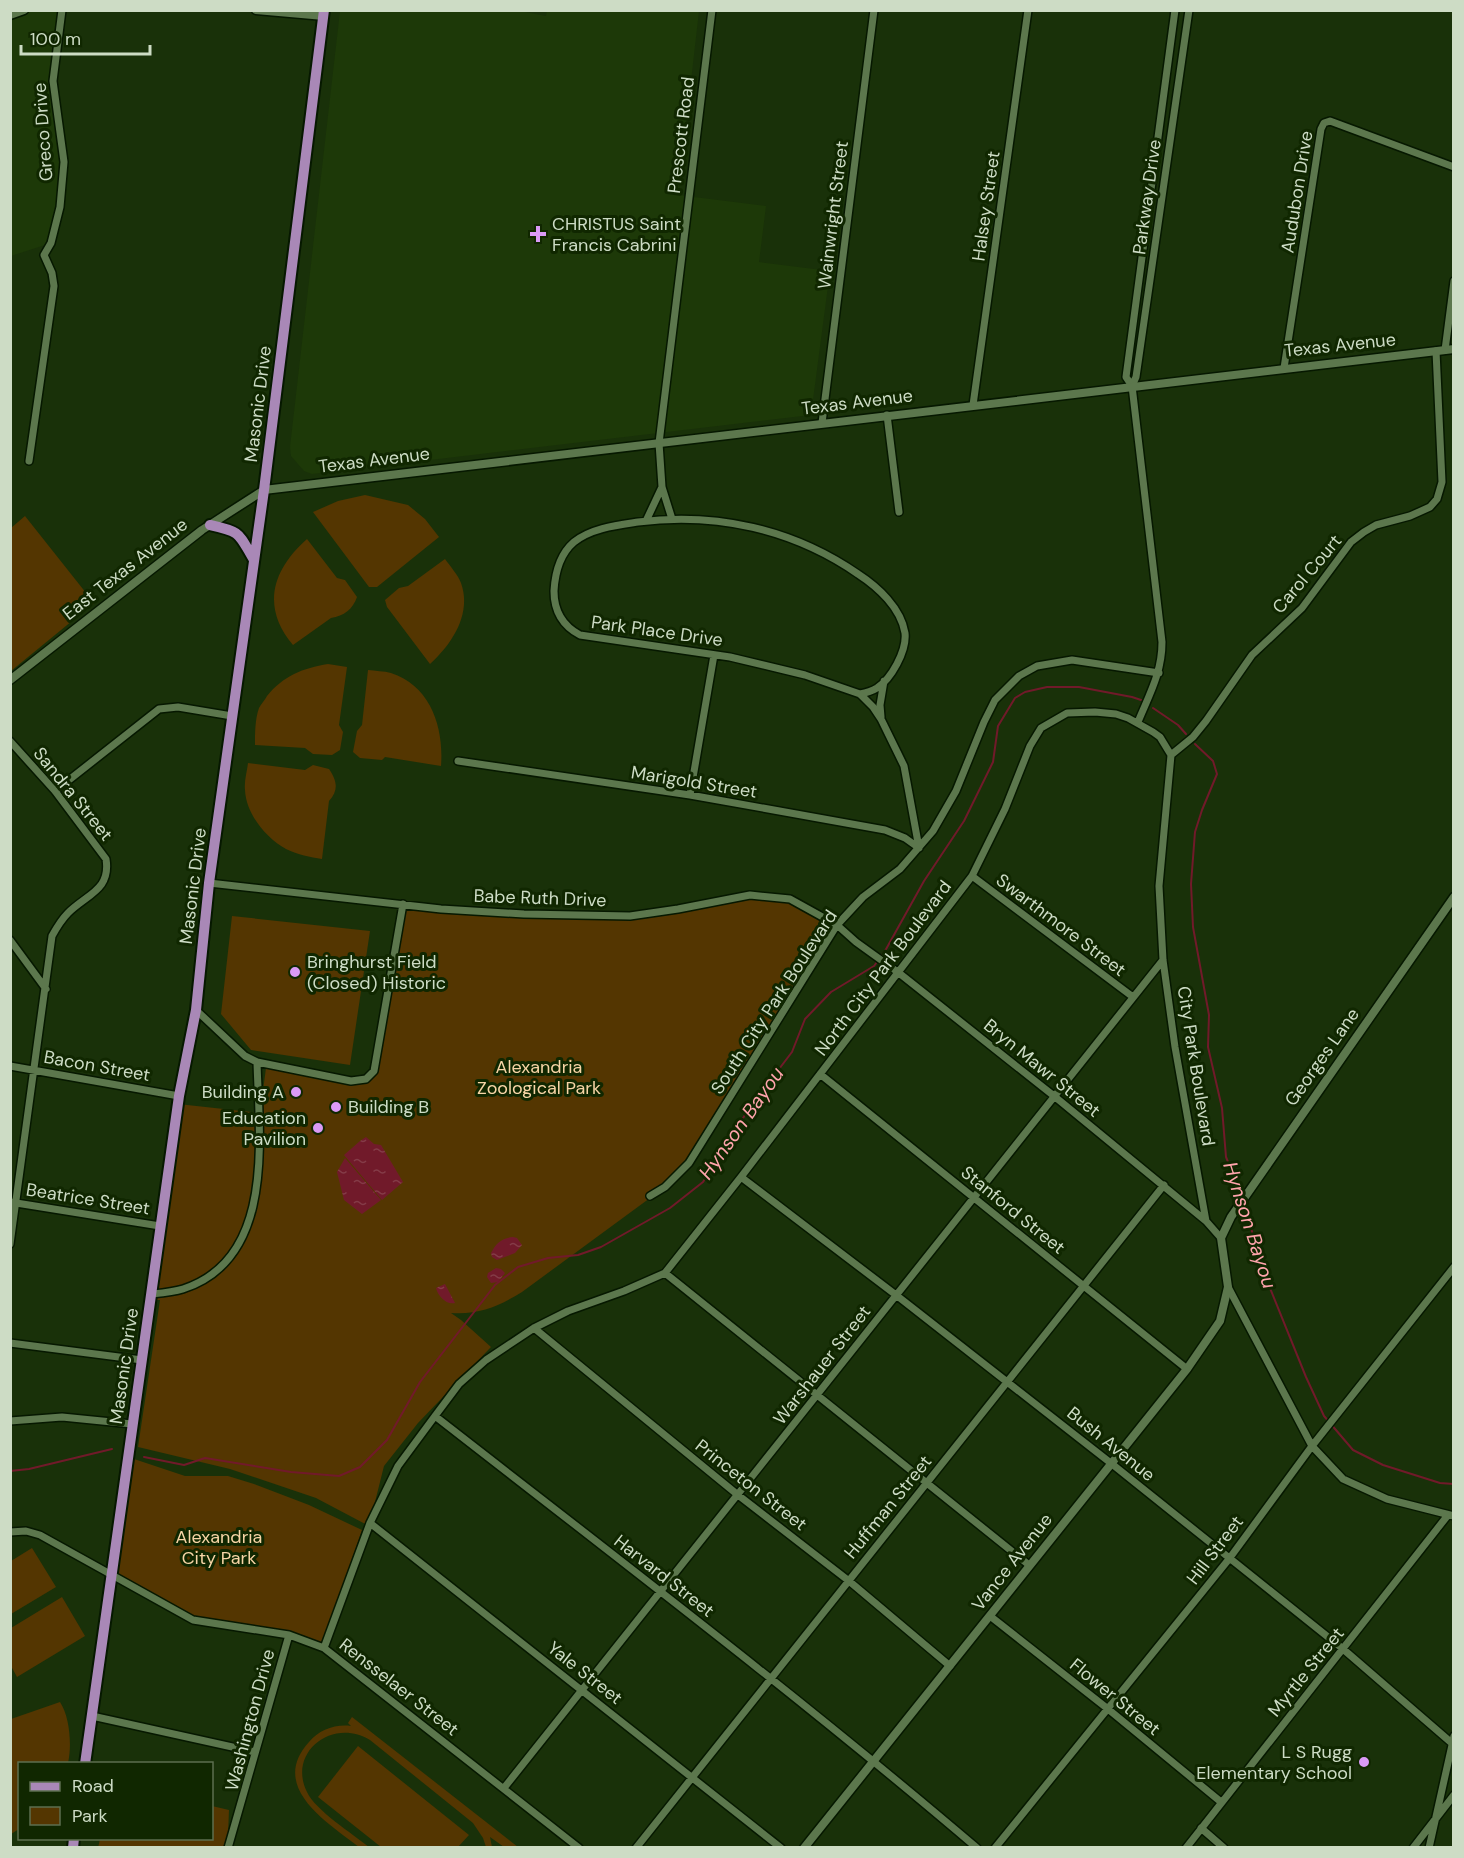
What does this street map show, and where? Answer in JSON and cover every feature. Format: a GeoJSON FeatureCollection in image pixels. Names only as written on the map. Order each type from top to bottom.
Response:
{"type":"FeatureCollection","features":[{"type":"Feature","properties":{"kind":"main road","name":"Masonic Drive"},"geometry":{"type":"LineString","coordinates":[[85,1762],[179,1096],[196,1010],[209,884],[264,490],[324,13]]}},
{"type":"Feature","properties":{"kind":"main road"},"geometry":{"type":"LineString","coordinates":[[210,525],[234,530],[240,535],[254,560]]}},
{"type":"Feature","properties":{"kind":"street"},"geometry":{"type":"LineString","coordinates":[[10,15],[24,10]]}},
{"type":"Feature","properties":{"kind":"street","name":"Greco Drive"},"geometry":{"type":"LineString","coordinates":[[29,461],[54,286],[52,273],[44,255],[51,243],[60,207],[64,162],[53,81],[62,10]]}},
{"type":"Feature","properties":{"kind":"street"},"geometry":{"type":"LineString","coordinates":[[256,10],[324,13]]}},
{"type":"Feature","properties":{"kind":"street","name":"Prescott Road"},"geometry":{"type":"LineString","coordinates":[[672,519],[662,487],[659,443],[712,10]]}},
{"type":"Feature","properties":{"kind":"street","name":"Wainwright Street"},"geometry":{"type":"LineString","coordinates":[[822,423],[874,10]]}},
{"type":"Feature","properties":{"kind":"street","name":"Halsey Street"},"geometry":{"type":"LineString","coordinates":[[974,405],[1028,10]]}},
{"type":"Feature","properties":{"kind":"street","name":"Parkway Drive"},"geometry":{"type":"LineString","coordinates":[[1138,722],[1159,673],[1162,642],[1132,386],[1126,377],[1175,10]]}},
{"type":"Feature","properties":{"kind":"street","name":"Parkway Drive"},"geometry":{"type":"LineString","coordinates":[[1132,386],[1136,377],[1189,10]]}},
{"type":"Feature","properties":{"kind":"street","name":"Audubon Drive"},"geometry":{"type":"LineString","coordinates":[[1284,368],[1321,129],[1324,123],[1330,121],[1454,166]]}},
{"type":"Feature","properties":{"kind":"street"},"geometry":{"type":"LineString","coordinates":[[1445,350],[1454,281]]}},
{"type":"Feature","properties":{"kind":"street","name":"Texas Avenue"},"geometry":{"type":"LineString","coordinates":[[264,490],[1445,350]]}},
{"type":"Feature","properties":{"kind":"street","name":"Carol Court"},"geometry":{"type":"LineString","coordinates":[[1171,755],[1206,721],[1252,655],[1302,608],[1351,542],[1376,525],[1422,511],[1430,507],[1437,499],[1442,482],[1445,350]]}},
{"type":"Feature","properties":{"kind":"street"},"geometry":{"type":"LineString","coordinates":[[887,415],[899,512]]}},
{"type":"Feature","properties":{"kind":"street"},"geometry":{"type":"LineString","coordinates":[[646,521],[662,487]]}},
{"type":"Feature","properties":{"kind":"street","name":"East Texas Avenue"},"geometry":{"type":"LineString","coordinates":[[10,680],[210,525],[264,490]]}},
{"type":"Feature","properties":{"kind":"street","name":"Park Place Drive"},"geometry":{"type":"LineString","coordinates":[[672,519],[709,520],[768,531],[817,550],[850,568],[871,583],[896,612],[905,635],[903,650],[894,669],[877,688],[860,694],[777,667],[580,635],[568,629],[560,619],[554,594],[558,566],[564,553],[574,542],[590,533],[624,524],[672,519]]}},
{"type":"Feature","properties":{"kind":"street"},"geometry":{"type":"LineString","coordinates":[[690,795],[714,655]]}},
{"type":"Feature","properties":{"kind":"street","name":"South City Park Boulevard"},"geometry":{"type":"LineString","coordinates":[[650,1196],[665,1187],[689,1163],[837,925],[857,903],[900,869],[933,831],[956,791],[995,700],[1019,676],[1037,666],[1072,660],[1159,673]]}},
{"type":"Feature","properties":{"kind":"street"},"geometry":{"type":"LineString","coordinates":[[881,719],[880,705],[884,681]]}},
{"type":"Feature","properties":{"kind":"street"},"geometry":{"type":"LineString","coordinates":[[860,694],[881,719],[904,766],[919,848]]}},
{"type":"Feature","properties":{"kind":"street"},"geometry":{"type":"LineString","coordinates":[[55,792],[159,709],[178,706],[232,716]]}},
{"type":"Feature","properties":{"kind":"street","name":"North City Park Boulevard"},"geometry":{"type":"LineString","coordinates":[[324,1648],[370,1524],[398,1466],[459,1384],[486,1360],[534,1328],[568,1311],[624,1291],[665,1273],[972,876],[1005,808],[1030,746],[1041,728],[1060,716],[1075,712],[1116,714],[1138,722],[1160,737],[1171,755]]}},
{"type":"Feature","properties":{"kind":"street","name":"Sandra Street"},"geometry":{"type":"LineString","coordinates":[[10,741],[55,792],[106,859],[108,868],[107,876],[101,886],[70,911],[52,936],[46,989]]}},
{"type":"Feature","properties":{"kind":"street","name":"City Park Boulevard"},"geometry":{"type":"LineString","coordinates":[[1171,755],[1159,886],[1163,960],[1175,1047],[1206,1221]]}},
{"type":"Feature","properties":{"kind":"street","name":"Marigold Street"},"geometry":{"type":"LineString","coordinates":[[458,761],[690,795],[885,830],[905,838],[919,848]]}},
{"type":"Feature","properties":{"kind":"street","name":"Swarthmore Street"},"geometry":{"type":"LineString","coordinates":[[972,876],[1133,997]]}},
{"type":"Feature","properties":{"kind":"street","name":"Babe Ruth Drive"},"geometry":{"type":"LineString","coordinates":[[209,884],[441,909],[524,914],[630,916],[678,909],[733,897],[767,896],[790,899],[837,925],[856,942]]}},
{"type":"Feature","properties":{"kind":"street","name":"Georges Lane"},"geometry":{"type":"LineString","coordinates":[[1221,1238],[1231,1217],[1454,897]]}},
{"type":"Feature","properties":{"kind":"street"},"geometry":{"type":"LineString","coordinates":[[196,1010],[245,1056],[257,1062],[351,1081],[360,1081],[371,1076],[375,1071],[403,904]]}},
{"type":"Feature","properties":{"kind":"street"},"geometry":{"type":"LineString","coordinates":[[10,940],[46,989],[13,1203],[10,1244]]}},
{"type":"Feature","properties":{"kind":"street","name":"Bryn Mawr Street"},"geometry":{"type":"LineString","coordinates":[[856,942],[1054,1096],[1206,1221]]}},
{"type":"Feature","properties":{"kind":"street","name":"Warshauer Street"},"geometry":{"type":"LineString","coordinates":[[504,1788],[1163,960]]}},
{"type":"Feature","properties":{"kind":"street"},"geometry":{"type":"LineString","coordinates":[[152,1294],[182,1290],[201,1281],[236,1249],[245,1231],[254,1201],[260,1136],[257,1062]]}},
{"type":"Feature","properties":{"kind":"street","name":"Bacon Street"},"geometry":{"type":"LineString","coordinates":[[10,1066],[179,1096]]}},
{"type":"Feature","properties":{"kind":"street","name":"Stanford Street"},"geometry":{"type":"LineString","coordinates":[[820,1074],[1187,1369]]}},
{"type":"Feature","properties":{"kind":"street","name":"Bush Avenue"},"geometry":{"type":"LineString","coordinates":[[741,1177],[1112,1464],[1344,1649],[1453,1741]]}},
{"type":"Feature","properties":{"kind":"street","name":"Huffman Street"},"geometry":{"type":"LineString","coordinates":[[636,1848],[1164,1185]]}},
{"type":"Feature","properties":{"kind":"street","name":"Beatrice Street"},"geometry":{"type":"LineString","coordinates":[[13,1203],[160,1226]]}},
{"type":"Feature","properties":{"kind":"street"},"geometry":{"type":"LineString","coordinates":[[1206,1221],[1221,1238],[1228,1287],[1312,1446],[1343,1479],[1387,1499],[1451,1516]]}},
{"type":"Feature","properties":{"kind":"street","name":"Hill Street"},"geometry":{"type":"LineString","coordinates":[[995,1848],[1229,1558],[1312,1446],[1454,1268]]}},
{"type":"Feature","properties":{"kind":"street"},"geometry":{"type":"LineString","coordinates":[[665,1273],[1029,1565]]}},
{"type":"Feature","properties":{"kind":"street","name":"Vance Avenue"},"geometry":{"type":"LineString","coordinates":[[804,1848],[1187,1369],[1220,1321],[1228,1287]]}},
{"type":"Feature","properties":{"kind":"street","name":"Princeton Street"},"geometry":{"type":"LineString","coordinates":[[534,1328],[738,1496],[849,1581],[950,1666]]}},
{"type":"Feature","properties":{"kind":"street"},"geometry":{"type":"LineString","coordinates":[[10,1343],[142,1360]]}},
{"type":"Feature","properties":{"kind":"street","name":"Harvard Street"},"geometry":{"type":"LineString","coordinates":[[435,1416],[874,1760],[977,1848]]}},
{"type":"Feature","properties":{"kind":"street"},"geometry":{"type":"LineString","coordinates":[[10,1421],[62,1417],[132,1424]]}},
{"type":"Feature","properties":{"kind":"street","name":"Myrtle Street"},"geometry":{"type":"LineString","coordinates":[[1186,1848],[1451,1516]]}},
{"type":"Feature","properties":{"kind":"street","name":"Yale Street"},"geometry":{"type":"LineString","coordinates":[[370,1524],[583,1689],[781,1848]]}},
{"type":"Feature","properties":{"kind":"street","name":"Rensselaer Street"},"geometry":{"type":"LineString","coordinates":[[10,1532],[26,1531],[40,1535],[193,1620],[289,1635],[324,1648],[579,1848]]}},
{"type":"Feature","properties":{"kind":"street","name":"Flower Street"},"geometry":{"type":"LineString","coordinates":[[990,1616],[1221,1802]]}},
{"type":"Feature","properties":{"kind":"street","name":"Washington Drive"},"geometry":{"type":"LineString","coordinates":[[228,1848],[289,1635]]}},
{"type":"Feature","properties":{"kind":"street"},"geometry":{"type":"LineString","coordinates":[[92,1716],[255,1752]]}},
{"type":"Feature","properties":{"kind":"street"},"geometry":{"type":"LineString","coordinates":[[1429,1848],[1453,1741]]}},
{"type":"Feature","properties":{"kind":"street"},"geometry":{"type":"LineString","coordinates":[[1413,1848],[1454,1795]]}},
{"type":"Feature","properties":{"kind":"street"},"geometry":{"type":"LineString","coordinates":[[1201,1828],[1224,1848]]}},
{"type":"Feature","properties":{"kind":"shaded area","name":"CHRISTUS Saint Francis Cabrini"},"geometry":{"type":"Polygon","coordinates":[[[515,10],[546,16],[547,10],[699,11],[678,195],[766,206],[759,262],[830,271],[811,415],[312,474],[304,471],[291,456],[290,447],[340,11],[515,10]]]}},
{"type":"Feature","properties":{"kind":"shaded area"},"geometry":{"type":"Polygon","coordinates":[[[11,11],[62,11],[53,81],[64,162],[60,207],[51,243],[11,256],[11,11]]]}},
{"type":"Feature","properties":{"kind":"green space"},"geometry":{"type":"Polygon","coordinates":[[[365,495],[408,505],[425,519],[439,537],[377,587],[369,587],[313,512],[338,501],[365,495]]]}},
{"type":"Feature","properties":{"kind":"green space"},"geometry":{"type":"Polygon","coordinates":[[[25,516],[94,603],[11,671],[11,528],[25,516]]]}},
{"type":"Feature","properties":{"kind":"green space"},"geometry":{"type":"Polygon","coordinates":[[[307,539],[337,578],[345,580],[357,597],[347,611],[331,618],[293,645],[277,617],[274,603],[275,589],[286,563],[307,539]]]}},
{"type":"Feature","properties":{"kind":"green space"},"geometry":{"type":"Polygon","coordinates":[[[445,559],[461,583],[464,606],[458,628],[446,647],[430,664],[387,607],[385,600],[399,588],[408,586],[445,559]]]}},
{"type":"Feature","properties":{"kind":"green space"},"geometry":{"type":"Polygon","coordinates":[[[328,664],[347,667],[339,725],[343,732],[340,750],[332,755],[313,754],[305,748],[255,745],[259,708],[273,689],[294,674],[328,664]]]}},
{"type":"Feature","properties":{"kind":"green space"},"geometry":{"type":"Polygon","coordinates":[[[368,670],[391,673],[405,679],[425,698],[437,723],[441,766],[385,757],[382,760],[360,758],[353,752],[357,731],[362,725],[368,670]]]}},
{"type":"Feature","properties":{"kind":"green space"},"geometry":{"type":"Polygon","coordinates":[[[248,763],[305,770],[313,765],[329,769],[336,789],[329,801],[322,859],[286,849],[271,839],[258,824],[246,799],[245,783],[248,763]]]}},
{"type":"Feature","properties":{"kind":"green space","name":"Alexandria Zoological Park"},"geometry":{"type":"Polygon","coordinates":[[[750,895],[791,899],[838,930],[688,1163],[665,1187],[522,1292],[488,1308],[471,1313],[451,1313],[491,1347],[418,1423],[384,1466],[369,1526],[316,1498],[230,1469],[138,1447],[160,1300],[154,1300],[178,1104],[260,1113],[266,1068],[352,1081],[371,1076],[404,905],[629,917],[750,895]]]}},
{"type":"Feature","properties":{"kind":"green space","name":"Bringhurst Field (Closed) Historic"},"geometry":{"type":"Polygon","coordinates":[[[232,916],[370,931],[350,1065],[251,1050],[221,1014],[232,916]]]}},
{"type":"Feature","properties":{"kind":"green space","name":"Alexandria City Park"},"geometry":{"type":"Polygon","coordinates":[[[128,1457],[185,1476],[228,1476],[254,1484],[309,1505],[362,1530],[323,1643],[271,1628],[195,1617],[111,1573],[128,1457]]]}},
{"type":"Feature","properties":{"kind":"green space"},"geometry":{"type":"Polygon","coordinates":[[[32,1548],[56,1587],[11,1614],[11,1561],[32,1548]]]}},
{"type":"Feature","properties":{"kind":"green space"},"geometry":{"type":"Polygon","coordinates":[[[62,1597],[85,1636],[17,1677],[11,1666],[11,1628],[62,1597]]]}},
{"type":"Feature","properties":{"kind":"green space"},"geometry":{"type":"Polygon","coordinates":[[[60,1702],[66,1715],[70,1748],[68,1762],[18,1762],[18,1830],[11,1834],[11,1719],[60,1702]]]}},
{"type":"Feature","properties":{"kind":"green space"},"geometry":{"type":"Polygon","coordinates":[[[352,1717],[518,1847],[504,1847],[490,1837],[492,1847],[486,1847],[473,1823],[370,1740],[356,1734],[342,1733],[317,1742],[308,1752],[303,1764],[302,1777],[311,1799],[326,1814],[369,1847],[359,1847],[332,1827],[307,1802],[299,1789],[295,1774],[298,1758],[313,1738],[333,1727],[351,1726],[348,1723],[352,1717]]]}},
{"type":"Feature","properties":{"kind":"green space"},"geometry":{"type":"Polygon","coordinates":[[[358,1746],[469,1835],[458,1847],[381,1847],[318,1797],[358,1746]]]}},
{"type":"Feature","properties":{"kind":"green space"},"geometry":{"type":"Polygon","coordinates":[[[213,1806],[229,1810],[228,1835],[224,1847],[98,1848],[100,1840],[213,1840],[213,1806]]]}},
{"type":"Feature","properties":{"kind":"water"},"geometry":{"type":"Polygon","coordinates":[[[366,1137],[374,1144],[381,1145],[403,1182],[382,1200],[344,1155],[366,1137]]]}},
{"type":"Feature","properties":{"kind":"water"},"geometry":{"type":"Polygon","coordinates":[[[345,1158],[381,1200],[362,1214],[344,1200],[337,1172],[345,1158]]]}},
{"type":"Feature","properties":{"kind":"water"},"geometry":{"type":"Polygon","coordinates":[[[513,1237],[517,1238],[522,1245],[515,1253],[497,1260],[492,1257],[491,1253],[497,1244],[513,1237]]]}},
{"type":"Feature","properties":{"kind":"water"},"geometry":{"type":"Polygon","coordinates":[[[496,1268],[505,1273],[498,1282],[491,1283],[487,1277],[488,1273],[496,1268]]]}},
{"type":"Feature","properties":{"kind":"water"},"geometry":{"type":"Polygon","coordinates":[[[445,1284],[455,1303],[446,1301],[439,1294],[436,1288],[445,1284]]]}},
{"type":"Feature","properties":{"kind":"waterway","name":"Hynson Bayou"},"geometry":{"type":"LineString","coordinates":[[144,1457],[184,1465],[205,1458],[291,1472],[339,1476],[360,1467],[387,1440],[420,1382],[495,1285],[518,1267],[548,1258],[578,1255],[601,1247],[670,1208],[703,1182],[750,1107],[792,1052],[805,1019],[831,992],[874,966],[885,951],[924,881],[964,821],[993,762],[998,726],[1015,698],[1025,692],[1047,687],[1079,687],[1141,700]]}},
{"type":"Feature","properties":{"kind":"waterway","name":"Hynson Bayou"},"geometry":{"type":"LineString","coordinates":[[1153,708],[1178,725],[1186,734]]}},
{"type":"Feature","properties":{"kind":"waterway","name":"Hynson Bayou"},"geometry":{"type":"LineString","coordinates":[[1195,744],[1213,761],[1217,774],[1195,832],[1191,884],[1193,927],[1209,1015],[1208,1047],[1222,1108],[1226,1157],[1242,1196]]}},
{"type":"Feature","properties":{"kind":"waterway","name":"Hynson Bayou"},"geometry":{"type":"LineString","coordinates":[[1244,1201],[1261,1266],[1324,1416],[1353,1450],[1383,1465],[1440,1483],[1454,1484]]}},
{"type":"Feature","properties":{"kind":"waterway","name":"Hynson Bayou"},"geometry":{"type":"LineString","coordinates":[[10,1471],[29,1469],[112,1449]]}},
{"type":"Feature","properties":{"kind":"place","name":"CHRISTUS Saint Francis Cabrini"},"geometry":{"type":"Point","coordinates":[538,234]}},
{"type":"Feature","properties":{"kind":"place","name":"Bringhurst Field (Closed) Historic"},"geometry":{"type":"Point","coordinates":[295,972]}},
{"type":"Feature","properties":{"kind":"place","name":"Building A"},"geometry":{"type":"Point","coordinates":[296,1092]}},
{"type":"Feature","properties":{"kind":"place","name":"Building B"},"geometry":{"type":"Point","coordinates":[336,1107]}},
{"type":"Feature","properties":{"kind":"place","name":"Education Pavilion"},"geometry":{"type":"Point","coordinates":[318,1128]}},
{"type":"Feature","properties":{"kind":"place","name":"L S Rugg Elementary School"},"geometry":{"type":"Point","coordinates":[1364,1762]}}]}
